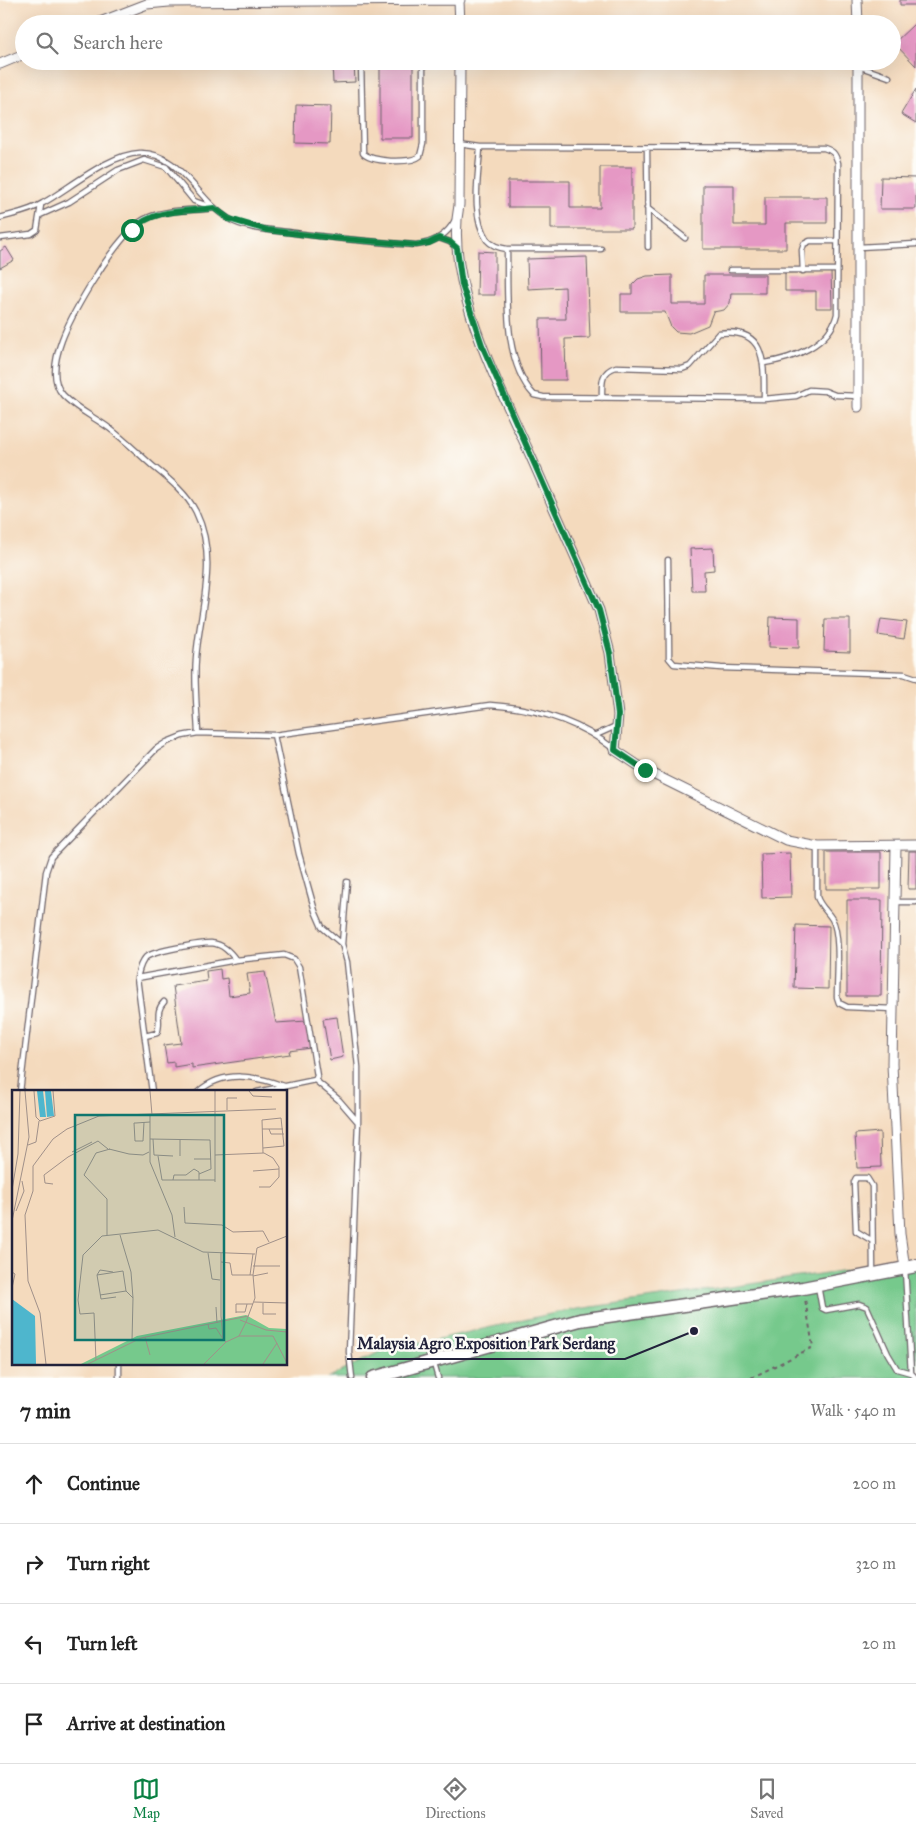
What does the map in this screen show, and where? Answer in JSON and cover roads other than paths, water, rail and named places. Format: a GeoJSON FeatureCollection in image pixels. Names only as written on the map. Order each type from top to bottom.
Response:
{"type":"FeatureCollection","features":[{"type":"Feature","properties":{"kind":"street"},"geometry":{"type":"LineString","coordinates":[[118,15],[147,4],[169,2],[460,0],[460,15]]}},
{"type":"Feature","properties":{"kind":"street"},"geometry":{"type":"LineString","coordinates":[[857,0],[858,15]]}},
{"type":"Feature","properties":{"kind":"street"},"geometry":{"type":"LineString","coordinates":[[0,64],[15,58]]}},
{"type":"Feature","properties":{"kind":"street"},"geometry":{"type":"LineString","coordinates":[[460,70],[459,205],[456,216],[457,248],[462,285],[482,345],[599,610],[610,653],[618,715],[615,750],[645,770],[786,840],[817,846],[916,845]]}},
{"type":"Feature","properties":{"kind":"street"},"geometry":{"type":"LineString","coordinates":[[858,70],[858,407]]}},
{"type":"Feature","properties":{"kind":"street"},"geometry":{"type":"LineString","coordinates":[[373,1378],[580,1320],[803,1288],[910,1267],[900,1234],[892,1064],[897,902],[896,846]]}},
{"type":"Feature","properties":{"kind":"lane"},"geometry":{"type":"LineString","coordinates":[[361,70],[363,153],[367,158],[373,160],[417,160],[422,151],[423,70]]}},
{"type":"Feature","properties":{"kind":"lane"},"geometry":{"type":"LineString","coordinates":[[872,70],[889,77]]}},
{"type":"Feature","properties":{"kind":"lane"},"geometry":{"type":"LineString","coordinates":[[459,144],[480,147],[824,148],[832,150],[836,154],[838,163],[836,314],[834,327],[806,350],[777,361],[764,363]]}},
{"type":"Feature","properties":{"kind":"lane"},"geometry":{"type":"LineString","coordinates":[[480,147],[478,199],[483,232],[488,241],[497,247],[508,249],[601,249]]}},
{"type":"Feature","properties":{"kind":"lane"},"geometry":{"type":"LineString","coordinates":[[647,148],[648,247]]}},
{"type":"Feature","properties":{"kind":"lane"},"geometry":{"type":"LineString","coordinates":[[0,218],[41,205],[113,161],[138,153],[155,154],[167,159],[214,208],[229,219],[244,225],[333,238],[416,245],[429,243],[439,238],[451,228],[456,216]]}},
{"type":"Feature","properties":{"kind":"lane"},"geometry":{"type":"LineString","coordinates":[[40,215],[69,202],[118,170],[144,160],[166,167],[194,201],[214,208]]}},
{"type":"Feature","properties":{"kind":"lane"},"geometry":{"type":"LineString","coordinates":[[0,238],[30,234],[36,230],[41,205]]}},
{"type":"Feature","properties":{"kind":"lane"},"geometry":{"type":"LineString","coordinates":[[198,733],[196,658],[205,598],[208,560],[196,512],[181,491],[111,429],[74,405],[62,394],[56,384],[55,368],[58,354],[73,316],[99,270],[132,230],[145,218],[160,214],[214,208]]}},
{"type":"Feature","properties":{"kind":"lane"},"geometry":{"type":"LineString","coordinates":[[647,208],[685,238]]}},
{"type":"Feature","properties":{"kind":"lane"},"geometry":{"type":"LineString","coordinates":[[439,238],[450,242],[457,248]]}},
{"type":"Feature","properties":{"kind":"lane"},"geometry":{"type":"LineString","coordinates":[[803,270],[802,250],[804,244],[810,241],[837,241]]}},
{"type":"Feature","properties":{"kind":"lane"},"geometry":{"type":"LineString","coordinates":[[859,247],[916,244]]}},
{"type":"Feature","properties":{"kind":"lane"},"geometry":{"type":"LineString","coordinates":[[508,249],[509,336],[528,388],[534,395],[543,398],[764,399],[796,396],[809,390],[825,391],[835,395],[858,396]]}},
{"type":"Feature","properties":{"kind":"lane"},"geometry":{"type":"LineString","coordinates":[[730,270],[836,270]]}},
{"type":"Feature","properties":{"kind":"lane"},"geometry":{"type":"LineString","coordinates":[[602,398],[603,377],[608,370],[616,367],[682,370],[690,366],[719,333],[731,331],[756,342],[762,351],[764,399]]}},
{"type":"Feature","properties":{"kind":"lane"},"geometry":{"type":"LineString","coordinates":[[668,560],[668,650],[669,658],[674,664],[720,668],[904,674],[916,678]]}},
{"type":"Feature","properties":{"kind":"lane"},"geometry":{"type":"LineString","coordinates":[[20,1090],[46,872],[51,857],[156,749],[167,742],[182,736],[198,733],[274,735],[490,705],[512,706],[553,715],[596,735],[615,750]]}},
{"type":"Feature","properties":{"kind":"lane"},"geometry":{"type":"LineString","coordinates":[[596,735],[616,726]]}},
{"type":"Feature","properties":{"kind":"lane"},"geometry":{"type":"LineString","coordinates":[[274,735],[299,854],[315,911],[322,927],[342,944]]}},
{"type":"Feature","properties":{"kind":"lane"},"geometry":{"type":"LineString","coordinates":[[817,846],[817,897],[820,904],[833,919],[836,930],[836,997],[839,1003],[847,1007],[893,1009]]}},
{"type":"Feature","properties":{"kind":"lane"},"geometry":{"type":"LineString","coordinates":[[347,882],[342,944],[347,962],[358,1067],[358,1122],[349,1352],[352,1378]]}},
{"type":"Feature","properties":{"kind":"lane"},"geometry":{"type":"LineString","coordinates":[[897,902],[916,902]]}},
{"type":"Feature","properties":{"kind":"lane"},"geometry":{"type":"LineString","coordinates":[[152,1090],[137,978],[139,967],[146,957],[155,952],[211,943],[228,950],[236,960]]}},
{"type":"Feature","properties":{"kind":"lane"},"geometry":{"type":"LineString","coordinates":[[137,978],[236,960],[284,955],[297,962],[317,1076],[315,1080]]}},
{"type":"Feature","properties":{"kind":"lane"},"geometry":{"type":"LineString","coordinates":[[145,1036],[157,1033],[159,1027],[159,1006],[164,1002]]}},
{"type":"Feature","properties":{"kind":"lane"},"geometry":{"type":"LineString","coordinates":[[201,1090],[216,1080],[235,1076],[253,1077],[285,1087]]}},
{"type":"Feature","properties":{"kind":"lane"},"geometry":{"type":"LineString","coordinates":[[315,1080],[339,1100],[358,1122]]}},
{"type":"Feature","properties":{"kind":"lane"},"geometry":{"type":"LineString","coordinates":[[269,1090],[315,1080]]}},
{"type":"Feature","properties":{"kind":"lane"},"geometry":{"type":"LineString","coordinates":[[871,1240],[856,1231],[854,1224],[854,1182],[856,1178],[867,1178],[872,1186],[871,1240],[873,1274]]}},
{"type":"Feature","properties":{"kind":"lane"},"geometry":{"type":"LineString","coordinates":[[910,1267],[911,1373]]}},
{"type":"Feature","properties":{"kind":"lane"},"geometry":{"type":"LineString","coordinates":[[817,1284],[822,1308],[826,1310],[859,1304],[867,1306],[888,1354],[897,1369],[911,1373],[916,1378]]}},
{"type":"Feature","properties":{"kind":"lane"},"geometry":{"type":"LineString","coordinates":[[433,1360],[438,1378]]}},
{"type":"Feature","properties":{"kind":"place","name":"Malaysia Agro Exposition Park Serdang"},"geometry":{"type":"Point","coordinates":[694,1331]}}]}
